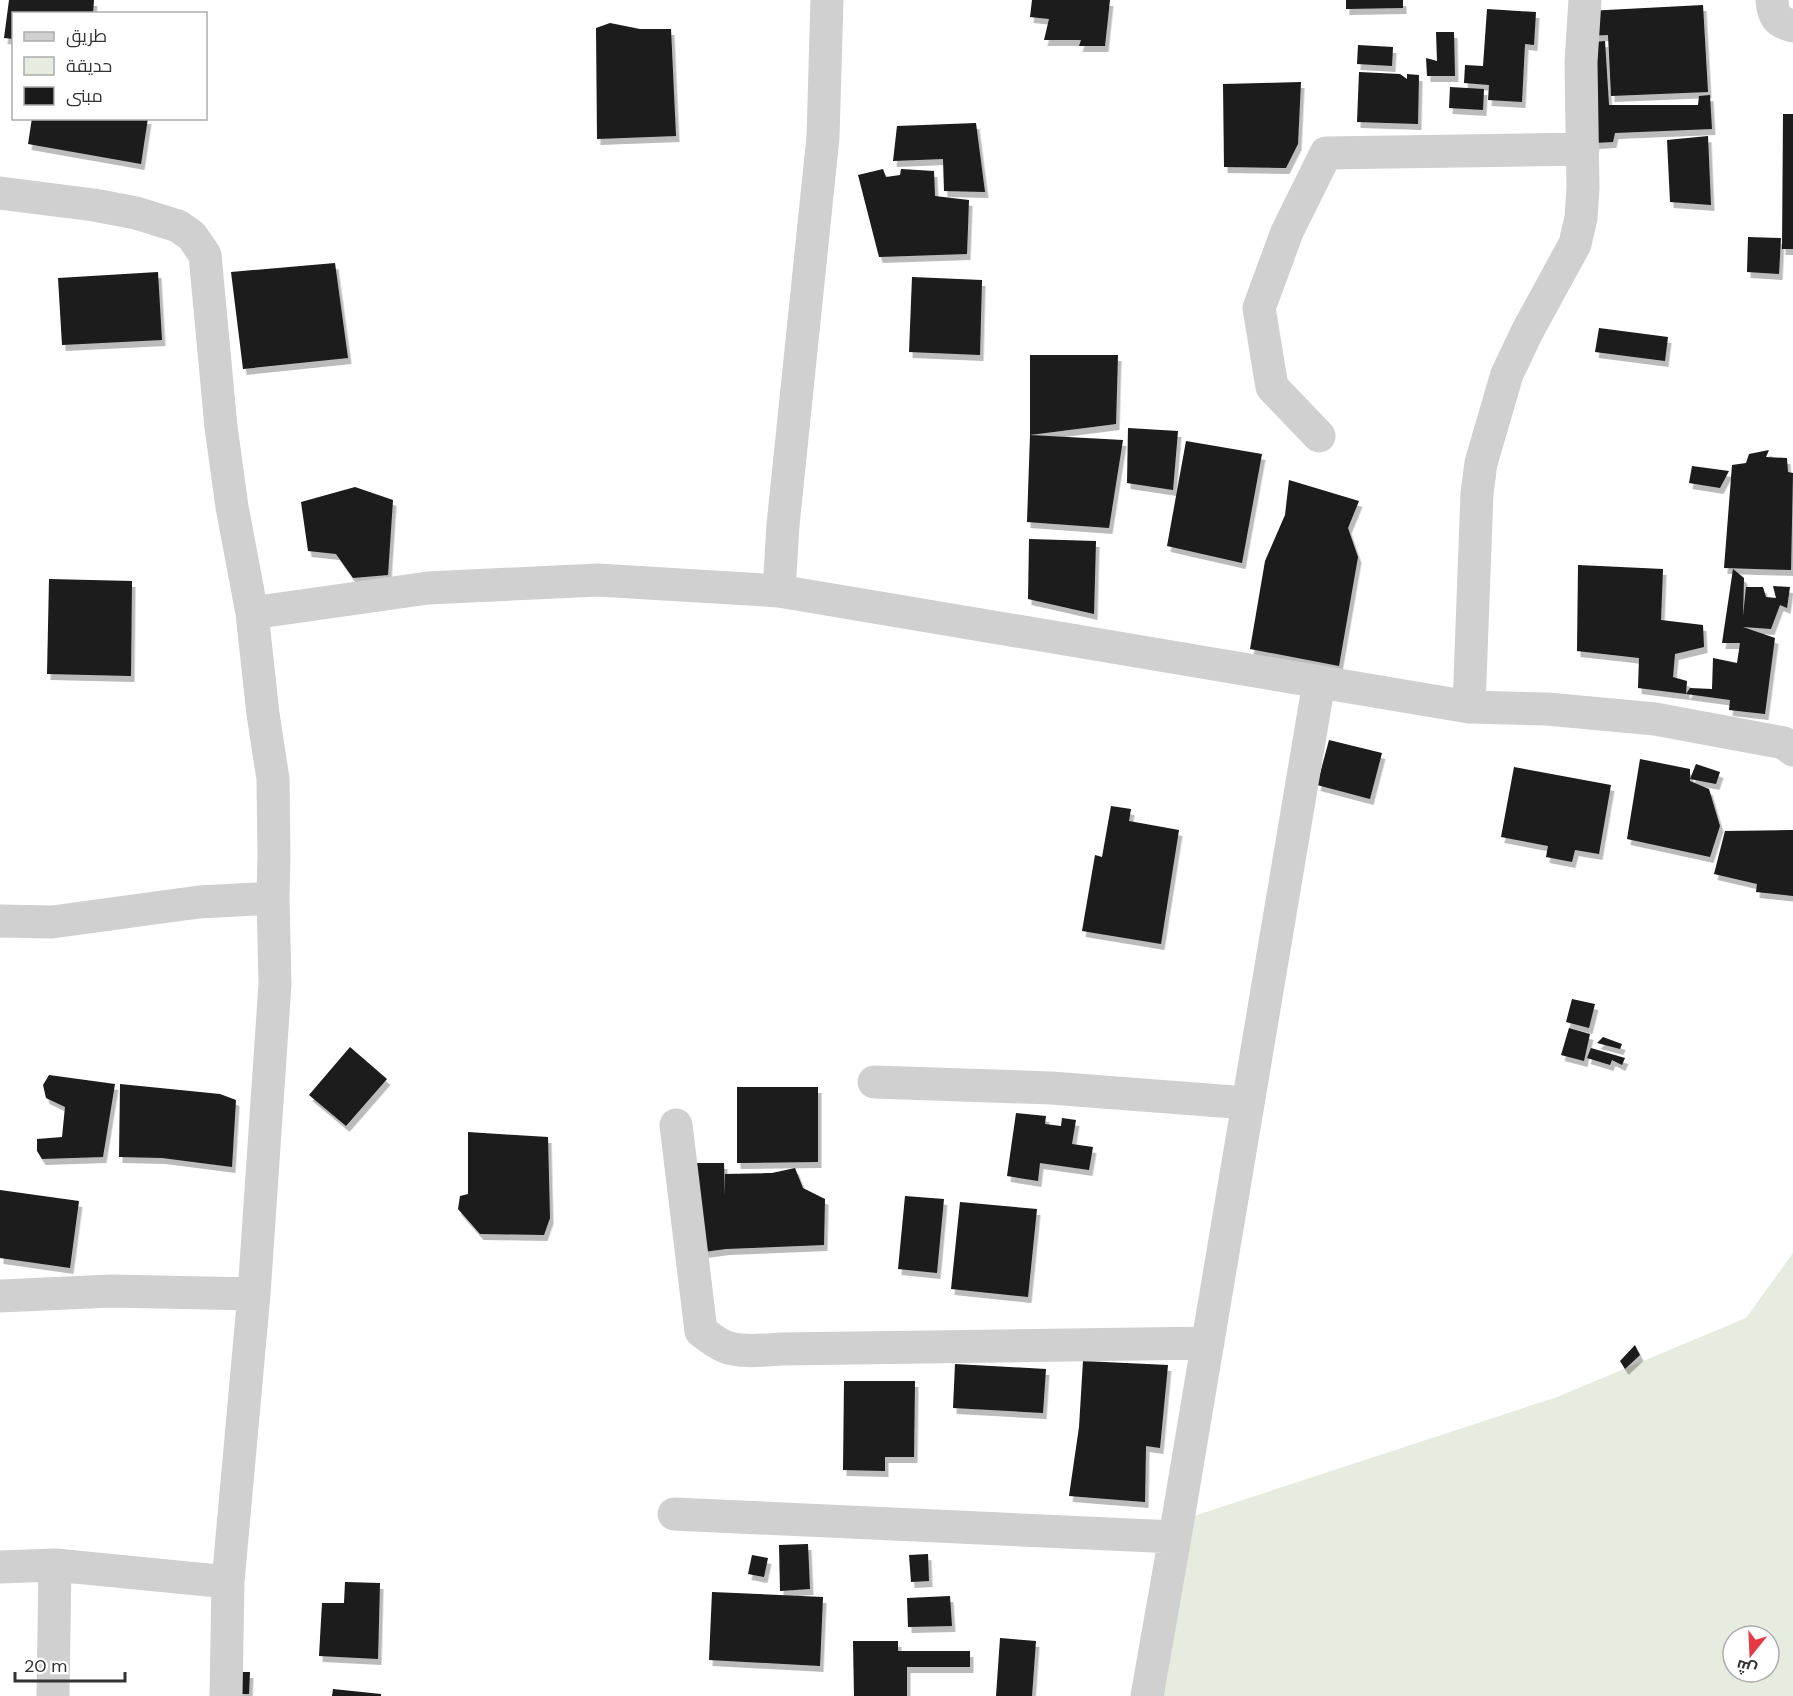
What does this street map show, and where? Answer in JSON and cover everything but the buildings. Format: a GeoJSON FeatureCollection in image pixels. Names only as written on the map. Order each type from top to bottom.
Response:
{"type":"FeatureCollection","features":[{"type":"Feature","properties":{"kind":"street"},"geometry":{"type":"LineString","coordinates":[[779,591],[783,525],[823,137],[827,0]]}},
{"type":"Feature","properties":{"kind":"street"},"geometry":{"type":"LineString","coordinates":[[1469,707],[1477,493],[1481,463],[1507,374],[1575,244],[1581,218],[1583,149],[1581,62],[1585,0]]}},
{"type":"Feature","properties":{"kind":"street"},"geometry":{"type":"LineString","coordinates":[[1772,0],[1776,18],[1793,26]]}},
{"type":"Feature","properties":{"kind":"street"},"geometry":{"type":"LineString","coordinates":[[1319,436],[1272,387],[1259,308],[1287,232],[1326,153],[1583,149]]}},
{"type":"Feature","properties":{"kind":"street"},"geometry":{"type":"LineString","coordinates":[[0,193],[136,213],[178,226],[192,236],[205,255],[219,408],[230,495],[252,614],[273,779],[275,984],[254,1294],[228,1582],[226,1696]]}},
{"type":"Feature","properties":{"kind":"street"},"geometry":{"type":"LineString","coordinates":[[252,614],[428,588],[587,581],[779,591],[1469,707],[1547,709],[1655,719],[1784,743],[1793,750]]}},
{"type":"Feature","properties":{"kind":"street"},"geometry":{"type":"LineString","coordinates":[[1147,1696],[1320,682]]}},
{"type":"Feature","properties":{"kind":"street"},"geometry":{"type":"LineString","coordinates":[[0,921],[52,922],[200,902],[273,898]]}},
{"type":"Feature","properties":{"kind":"street"},"geometry":{"type":"LineString","coordinates":[[874,1082],[1051,1088],[1247,1103]]}},
{"type":"Feature","properties":{"kind":"street"},"geometry":{"type":"LineString","coordinates":[[676,1125],[701,1331],[727,1348],[770,1350],[1208,1343]]}},
{"type":"Feature","properties":{"kind":"street"},"geometry":{"type":"LineString","coordinates":[[0,1296],[112,1291],[254,1294]]}},
{"type":"Feature","properties":{"kind":"street"},"geometry":{"type":"LineString","coordinates":[[674,1514],[1175,1537]]}},
{"type":"Feature","properties":{"kind":"street"},"geometry":{"type":"LineString","coordinates":[[0,1567],[55,1565],[228,1582]]}},
{"type":"Feature","properties":{"kind":"street"},"geometry":{"type":"LineString","coordinates":[[52,1696],[55,1565]]}},
{"type":"Feature","properties":{"kind":"green space"},"geometry":{"type":"Polygon","coordinates":[[[1793,1253],[1793,1696],[1163,1696],[1194,1516],[1557,1397],[1746,1318],[1793,1253]]]}}]}
